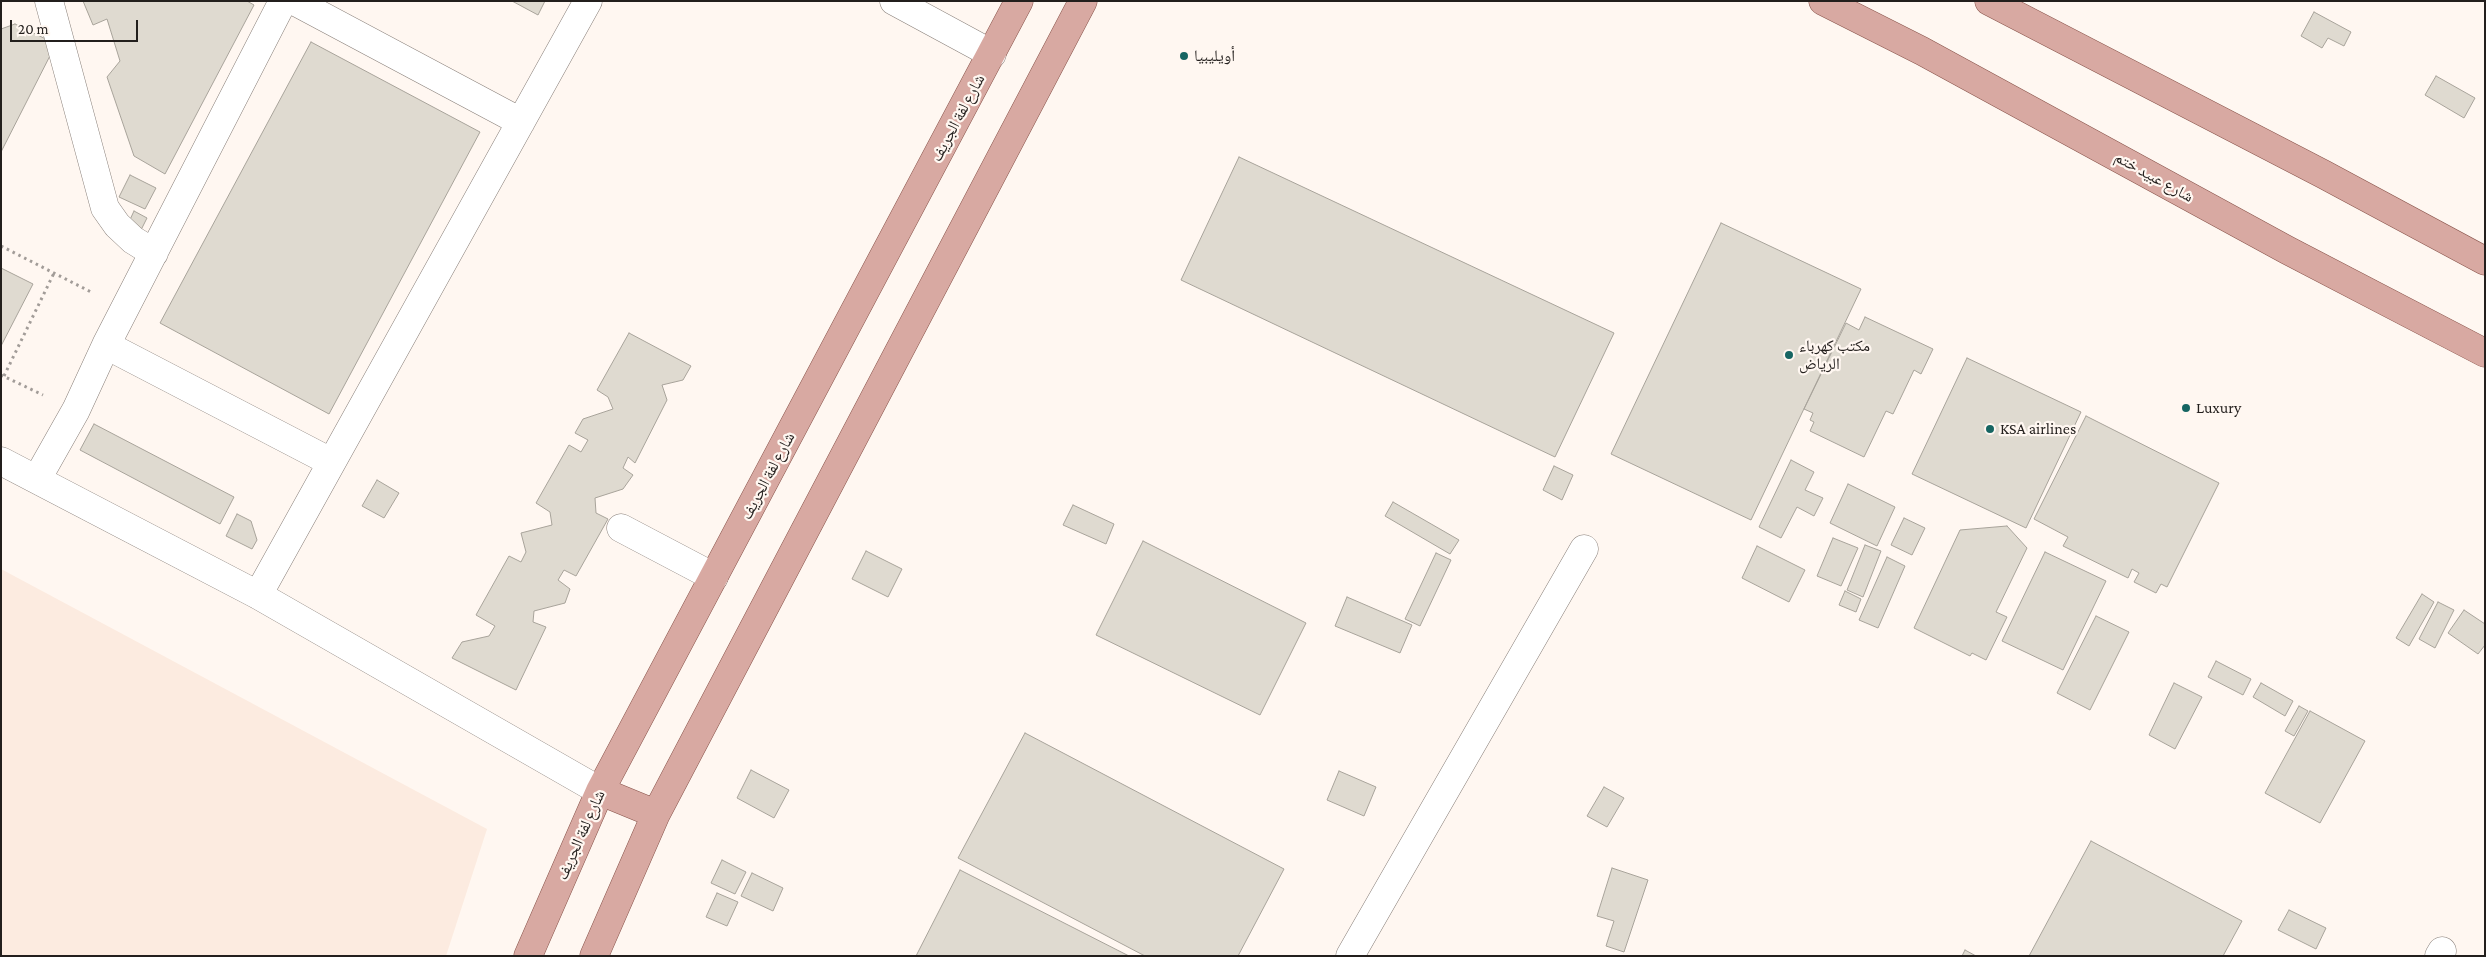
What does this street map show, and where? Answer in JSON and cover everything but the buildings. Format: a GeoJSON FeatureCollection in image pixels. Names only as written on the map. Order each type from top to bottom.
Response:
{"type":"FeatureCollection","features":[{"type":"Feature","properties":{"kind":"main road"},"geometry":{"type":"LineString","coordinates":[[594,956],[656,814],[1083,1]]}},
{"type":"Feature","properties":{"kind":"main road","name":"شارع عبيد ختم"},"geometry":{"type":"LineString","coordinates":[[1823,1],[1922,51],[2287,250],[2485,353]]}},
{"type":"Feature","properties":{"kind":"main road"},"geometry":{"type":"LineString","coordinates":[[1989,1],[2485,261]]}},
{"type":"Feature","properties":{"kind":"main road","name":"شارع لفة الجريف"},"geometry":{"type":"LineString","coordinates":[[528,956],[600,791],[992,54],[1016,2]]}},
{"type":"Feature","properties":{"kind":"main road"},"geometry":{"type":"LineString","coordinates":[[600,791],[656,814]]}},
{"type":"Feature","properties":{"kind":"lane"},"geometry":{"type":"LineString","coordinates":[[49,1],[105,208],[117,225],[133,240],[154,253]]}},
{"type":"Feature","properties":{"kind":"lane"},"geometry":{"type":"LineString","coordinates":[[37,479],[76,410],[106,345],[283,1]]}},
{"type":"Feature","properties":{"kind":"lane"},"geometry":{"type":"LineString","coordinates":[[294,1],[521,122]]}},
{"type":"Feature","properties":{"kind":"lane"},"geometry":{"type":"LineString","coordinates":[[894,1],[992,54]]}},
{"type":"Feature","properties":{"kind":"lane"},"geometry":{"type":"LineString","coordinates":[[258,595],[521,122],[591,2]]}},
{"type":"Feature","properties":{"kind":"lane"},"geometry":{"type":"LineString","coordinates":[[106,345],[331,462]]}},
{"type":"Feature","properties":{"kind":"lane"},"geometry":{"type":"LineString","coordinates":[[1,461],[258,595],[600,791]]}},
{"type":"Feature","properties":{"kind":"lane"},"geometry":{"type":"LineString","coordinates":[[621,528],[714,577]]}},
{"type":"Feature","properties":{"kind":"lane"},"geometry":{"type":"LineString","coordinates":[[1350,956],[1584,549]]}},
{"type":"Feature","properties":{"kind":"path"},"geometry":{"type":"LineString","coordinates":[[1,246],[125,309]]}},
{"type":"Feature","properties":{"kind":"path"},"geometry":{"type":"LineString","coordinates":[[54,273],[3,376],[76,410]]}},
{"type":"Feature","properties":{"kind":"shaded area"},"geometry":{"type":"Polygon","coordinates":[[[1,569],[487,829],[446,956],[1,956],[1,569]]]}},
{"type":"Feature","properties":{"kind":"place","name":"أويليبيا"},"geometry":{"type":"Point","coordinates":[1184,56]}},
{"type":"Feature","properties":{"kind":"place","name":"مكتب كهرباء الرياض"},"geometry":{"type":"Point","coordinates":[1789,355]}},
{"type":"Feature","properties":{"kind":"place","name":"Luxury"},"geometry":{"type":"Point","coordinates":[2186,408]}},
{"type":"Feature","properties":{"kind":"place","name":"KSA airlines"},"geometry":{"type":"Point","coordinates":[1990,429]}}]}
